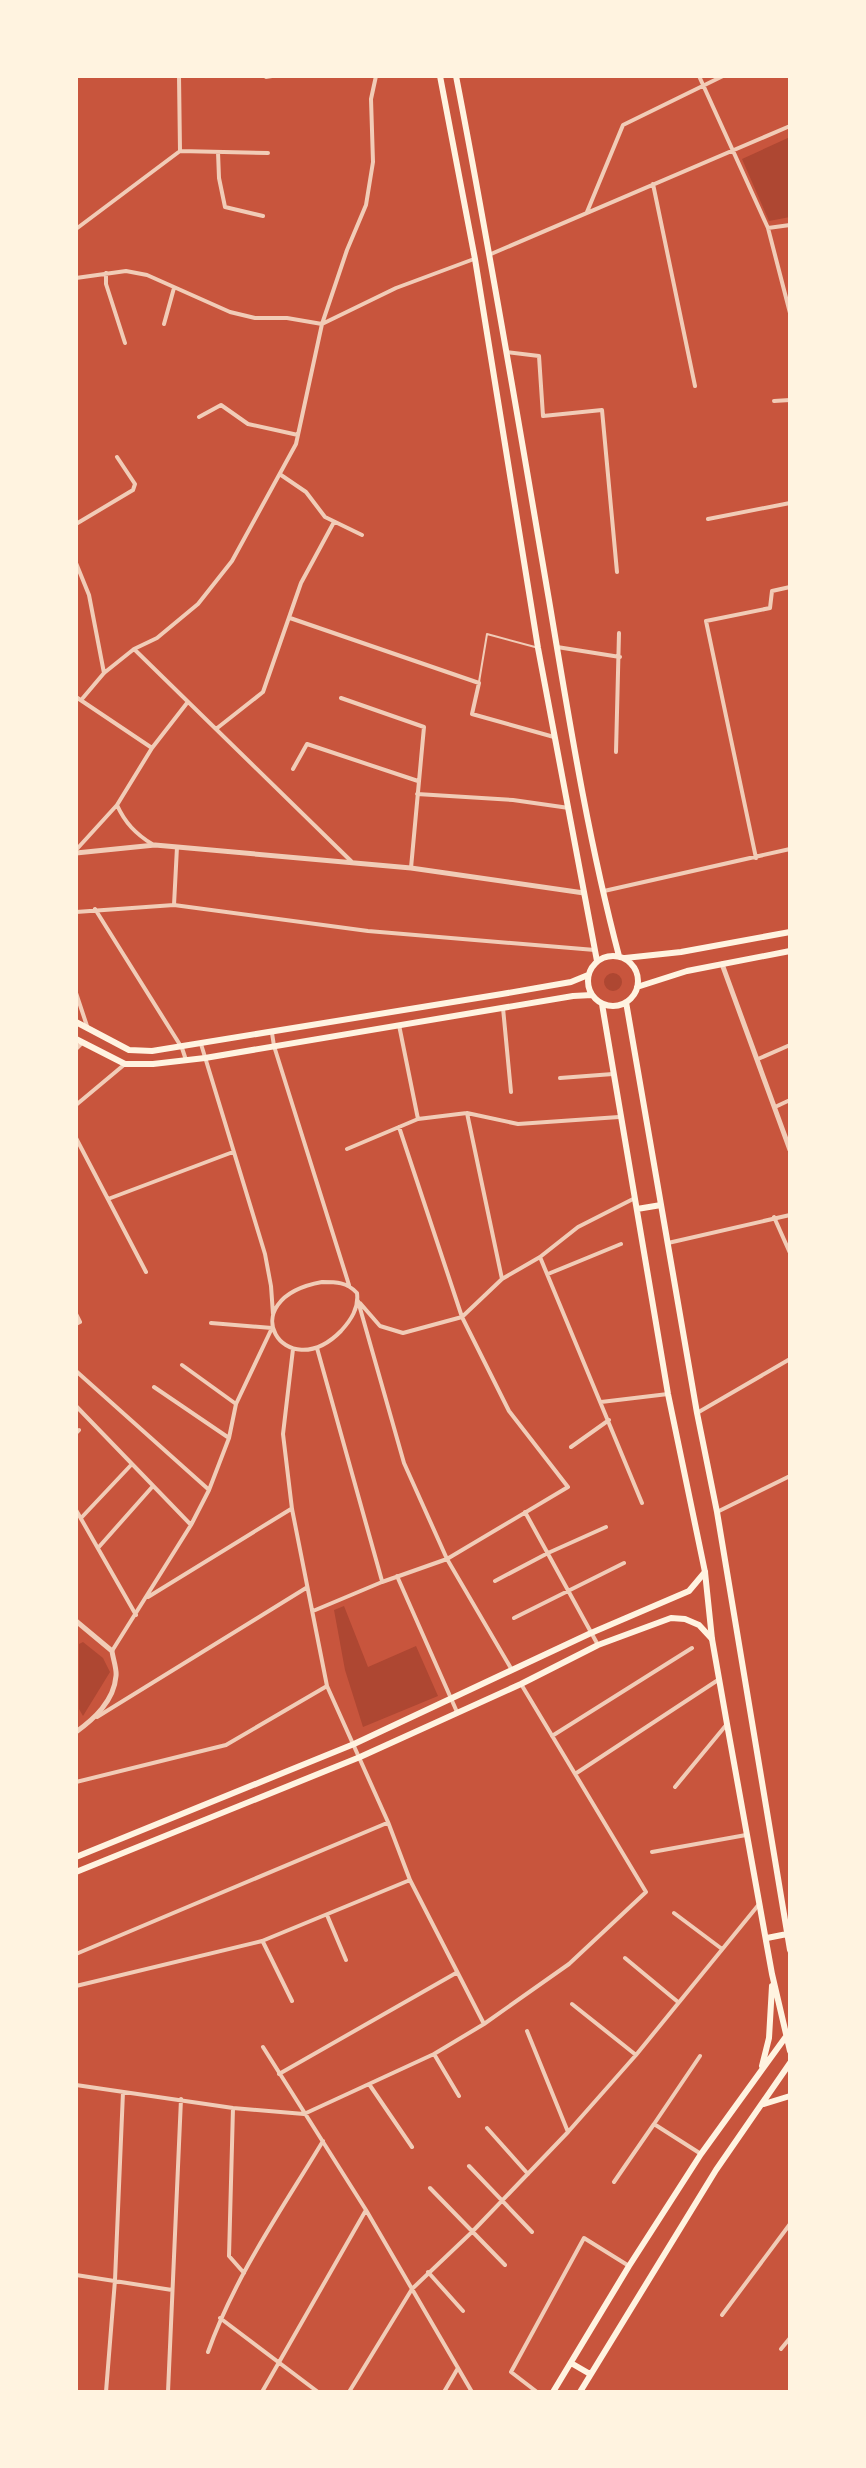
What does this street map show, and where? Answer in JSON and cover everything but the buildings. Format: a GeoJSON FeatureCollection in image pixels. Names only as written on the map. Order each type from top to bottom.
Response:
{"type":"FeatureCollection","features":[{"type":"Feature","properties":{"kind":"main road"},"geometry":{"type":"LineString","coordinates":[[440,76],[475,259],[538,648],[597,961]]}},
{"type":"Feature","properties":{"kind":"main road"},"geometry":{"type":"LineString","coordinates":[[456,76],[491,254],[557,647],[602,891],[622,957],[637,974],[637,987]]}},
{"type":"Feature","properties":{"kind":"main road"},"geometry":{"type":"LineString","coordinates":[[475,259],[491,254]]}},
{"type":"Feature","properties":{"kind":"main road"},"geometry":{"type":"LineString","coordinates":[[790,932],[681,952],[607,956],[597,961],[588,975],[588,986],[602,1004],[618,1005],[626,1002],[637,987],[687,971],[790,951]]}},
{"type":"Feature","properties":{"kind":"main road"},"geometry":{"type":"LineString","coordinates":[[681,952],[687,971]]}},
{"type":"Feature","properties":{"kind":"main road"},"geometry":{"type":"LineString","coordinates":[[76,1022],[129,1050],[182,1048],[571,982],[588,975]]}},
{"type":"Feature","properties":{"kind":"main road"},"geometry":{"type":"LineString","coordinates":[[80,1040],[125,1064],[186,1060],[592,995]]}},
{"type":"Feature","properties":{"kind":"main road"},"geometry":{"type":"LineString","coordinates":[[626,1002],[717,1512],[790,1950]]}},
{"type":"Feature","properties":{"kind":"main road"},"geometry":{"type":"LineString","coordinates":[[602,1004],[668,1394],[705,1572],[712,1639],[727,1724],[772,1974],[790,2051]]}},
{"type":"Feature","properties":{"kind":"main road"},"geometry":{"type":"LineString","coordinates":[[397,1011],[399,1025]]}},
{"type":"Feature","properties":{"kind":"main road"},"geometry":{"type":"LineString","coordinates":[[637,1209],[661,1205]]}},
{"type":"Feature","properties":{"kind":"main road"},"geometry":{"type":"LineString","coordinates":[[76,1857],[354,1744],[591,1633],[689,1591],[705,1572]]}},
{"type":"Feature","properties":{"kind":"main road"},"geometry":{"type":"LineString","coordinates":[[76,1872],[360,1757],[521,1684],[598,1645],[671,1618],[685,1619],[699,1625],[712,1639]]}},
{"type":"Feature","properties":{"kind":"main road"},"geometry":{"type":"LineString","coordinates":[[512,1670],[521,1684]]}},
{"type":"Feature","properties":{"kind":"main road"},"geometry":{"type":"LineString","coordinates":[[767,1938],[788,1934]]}},
{"type":"Feature","properties":{"kind":"main road"},"geometry":{"type":"LineString","coordinates":[[760,2073],[769,2038],[772,1974]]}},
{"type":"Feature","properties":{"kind":"main road"},"geometry":{"type":"LineString","coordinates":[[553,2392],[701,2154],[788,2034]]}},
{"type":"Feature","properties":{"kind":"main road"},"geometry":{"type":"LineString","coordinates":[[580,2392],[716,2170],[790,2063]]}},
{"type":"Feature","properties":{"kind":"main road"},"geometry":{"type":"LineString","coordinates":[[764,2104],[790,2096]]}},
{"type":"Feature","properties":{"kind":"main road"},"geometry":{"type":"LineString","coordinates":[[571,2363],[590,2374]]}},
{"type":"Feature","properties":{"kind":"street"},"geometry":{"type":"LineString","coordinates":[[179,76],[180,151]]}},
{"type":"Feature","properties":{"kind":"street"},"geometry":{"type":"LineString","coordinates":[[266,77],[272,76]]}},
{"type":"Feature","properties":{"kind":"street"},"geometry":{"type":"LineString","coordinates":[[82,699],[104,673],[134,649],[157,638],[198,604],[232,561],[281,475],[298,435],[322,324],[366,205],[373,162],[371,99],[376,76]]}},
{"type":"Feature","properties":{"kind":"street"},"geometry":{"type":"LineString","coordinates":[[699,76],[768,228],[790,313]]}},
{"type":"Feature","properties":{"kind":"street"},"geometry":{"type":"LineString","coordinates":[[587,212],[623,125],[723,76]]}},
{"type":"Feature","properties":{"kind":"street"},"geometry":{"type":"LineString","coordinates":[[491,254],[790,126]]}},
{"type":"Feature","properties":{"kind":"street"},"geometry":{"type":"LineString","coordinates":[[76,229],[180,151],[268,153]]}},
{"type":"Feature","properties":{"kind":"street"},"geometry":{"type":"LineString","coordinates":[[218,152],[225,207],[263,216]]}},
{"type":"Feature","properties":{"kind":"street"},"geometry":{"type":"LineString","coordinates":[[653,184],[695,386]]}},
{"type":"Feature","properties":{"kind":"street"},"geometry":{"type":"LineString","coordinates":[[768,228],[790,225]]}},
{"type":"Feature","properties":{"kind":"street"},"geometry":{"type":"LineString","coordinates":[[76,278],[126,271],[147,275],[230,312],[255,318],[287,318],[322,324],[396,288],[475,259]]}},
{"type":"Feature","properties":{"kind":"street"},"geometry":{"type":"LineString","coordinates":[[106,273],[106,284],[125,343]]}},
{"type":"Feature","properties":{"kind":"street"},"geometry":{"type":"LineString","coordinates":[[164,324],[175,287]]}},
{"type":"Feature","properties":{"kind":"street"},"geometry":{"type":"LineString","coordinates":[[506,352],[539,356],[543,416],[602,410],[617,572]]}},
{"type":"Feature","properties":{"kind":"street"},"geometry":{"type":"LineString","coordinates":[[774,401],[790,400]]}},
{"type":"Feature","properties":{"kind":"street"},"geometry":{"type":"LineString","coordinates":[[199,417],[221,405],[248,424],[298,435]]}},
{"type":"Feature","properties":{"kind":"street"},"geometry":{"type":"LineString","coordinates":[[76,524],[133,490],[135,484],[117,457]]}},
{"type":"Feature","properties":{"kind":"street"},"geometry":{"type":"LineString","coordinates":[[281,475],[306,492],[325,517],[362,535]]}},
{"type":"Feature","properties":{"kind":"street"},"geometry":{"type":"LineString","coordinates":[[708,519],[790,503]]}},
{"type":"Feature","properties":{"kind":"street"},"geometry":{"type":"LineString","coordinates":[[215,729],[263,692],[301,583],[334,522]]}},
{"type":"Feature","properties":{"kind":"street"},"geometry":{"type":"LineString","coordinates":[[76,564],[89,595],[104,673]]}},
{"type":"Feature","properties":{"kind":"street"},"geometry":{"type":"LineString","coordinates":[[756,858],[706,621],[770,608],[772,591],[790,587]]}},
{"type":"Feature","properties":{"kind":"street"},"geometry":{"type":"LineString","coordinates":[[290,618],[479,683],[472,714],[554,737]]}},
{"type":"Feature","properties":{"kind":"street"},"geometry":{"type":"LineString","coordinates":[[616,752],[619,633]]}},
{"type":"Feature","properties":{"kind":"street"},"geometry":{"type":"LineString","coordinates":[[557,647],[620,657]]}},
{"type":"Feature","properties":{"kind":"street"},"geometry":{"type":"LineString","coordinates":[[134,649],[351,861]]}},
{"type":"Feature","properties":{"kind":"street"},"geometry":{"type":"LineString","coordinates":[[76,697],[152,748]]}},
{"type":"Feature","properties":{"kind":"street"},"geometry":{"type":"LineString","coordinates":[[341,698],[424,727],[411,868]]}},
{"type":"Feature","properties":{"kind":"street"},"geometry":{"type":"LineString","coordinates":[[76,852],[117,805],[152,748],[187,703]]}},
{"type":"Feature","properties":{"kind":"street"},"geometry":{"type":"LineString","coordinates":[[293,769],[307,744],[418,781]]}},
{"type":"Feature","properties":{"kind":"street"},"geometry":{"type":"LineString","coordinates":[[417,794],[513,800],[569,808]]}},
{"type":"Feature","properties":{"kind":"street"},"geometry":{"type":"LineString","coordinates":[[117,805],[122,819],[155,845]]}},
{"type":"Feature","properties":{"kind":"street"},"geometry":{"type":"LineString","coordinates":[[76,852],[155,845],[351,861],[585,893]]}},
{"type":"Feature","properties":{"kind":"street"},"geometry":{"type":"LineString","coordinates":[[174,905],[177,847]]}},
{"type":"Feature","properties":{"kind":"street"},"geometry":{"type":"LineString","coordinates":[[602,891],[790,849]]}},
{"type":"Feature","properties":{"kind":"street"},"geometry":{"type":"LineString","coordinates":[[76,912],[174,905],[368,931],[595,950]]}},
{"type":"Feature","properties":{"kind":"street"},"geometry":{"type":"LineString","coordinates":[[95,909],[182,1048],[186,1060]]}},
{"type":"Feature","properties":{"kind":"street"},"geometry":{"type":"LineString","coordinates":[[721,963],[790,1150]]}},
{"type":"Feature","properties":{"kind":"street"},"geometry":{"type":"LineString","coordinates":[[76,993],[89,1030]]}},
{"type":"Feature","properties":{"kind":"street"},"geometry":{"type":"LineString","coordinates":[[503,1008],[511,1092]]}},
{"type":"Feature","properties":{"kind":"street"},"geometry":{"type":"LineString","coordinates":[[399,1025],[418,1119]]}},
{"type":"Feature","properties":{"kind":"street"},"geometry":{"type":"LineString","coordinates":[[272,1033],[349,1285],[357,1293],[404,1463],[447,1559],[512,1670]]}},
{"type":"Feature","properties":{"kind":"street"},"geometry":{"type":"LineString","coordinates":[[76,1049],[80,1040]]}},
{"type":"Feature","properties":{"kind":"street"},"geometry":{"type":"LineString","coordinates":[[112,1651],[191,1525],[209,1490],[229,1438],[236,1404],[272,1328],[269,1272],[201,1044]]}},
{"type":"Feature","properties":{"kind":"street"},"geometry":{"type":"LineString","coordinates":[[758,1059],[790,1045]]}},
{"type":"Feature","properties":{"kind":"street"},"geometry":{"type":"LineString","coordinates":[[76,1105],[125,1064]]}},
{"type":"Feature","properties":{"kind":"street"},"geometry":{"type":"LineString","coordinates":[[560,1078],[613,1074]]}},
{"type":"Feature","properties":{"kind":"street"},"geometry":{"type":"LineString","coordinates":[[775,1107],[790,1100]]}},
{"type":"Feature","properties":{"kind":"street"},"geometry":{"type":"LineString","coordinates":[[467,1113],[502,1279]]}},
{"type":"Feature","properties":{"kind":"street"},"geometry":{"type":"LineString","coordinates":[[347,1149],[418,1119],[467,1113],[518,1124],[619,1117]]}},
{"type":"Feature","properties":{"kind":"street"},"geometry":{"type":"LineString","coordinates":[[313,1611],[447,1559],[568,1487],[509,1411],[462,1317],[399,1127]]}},
{"type":"Feature","properties":{"kind":"street"},"geometry":{"type":"LineString","coordinates":[[76,1138],[146,1272]]}},
{"type":"Feature","properties":{"kind":"street"},"geometry":{"type":"LineString","coordinates":[[108,1199],[234,1152]]}},
{"type":"Feature","properties":{"kind":"street"},"geometry":{"type":"LineString","coordinates":[[358,1301],[380,1326],[403,1333],[462,1317],[502,1279],[540,1257],[578,1227],[635,1197]]}},
{"type":"Feature","properties":{"kind":"street"},"geometry":{"type":"LineString","coordinates":[[668,1243],[790,1215]]}},
{"type":"Feature","properties":{"kind":"street"},"geometry":{"type":"LineString","coordinates":[[774,1217],[790,1253]]}},
{"type":"Feature","properties":{"kind":"street"},"geometry":{"type":"LineString","coordinates":[[548,1274],[621,1244]]}},
{"type":"Feature","properties":{"kind":"street"},"geometry":{"type":"LineString","coordinates":[[540,1257],[642,1503]]}},
{"type":"Feature","properties":{"kind":"street"},"geometry":{"type":"LineString","coordinates":[[273,1314],[280,1300],[305,1285],[322,1282],[349,1285]]}},
{"type":"Feature","properties":{"kind":"street"},"geometry":{"type":"LineString","coordinates":[[272,1328],[278,1339],[293,1349],[317,1348],[342,1330],[358,1301]]}},
{"type":"Feature","properties":{"kind":"street"},"geometry":{"type":"LineString","coordinates":[[76,1314],[78,1323]]}},
{"type":"Feature","properties":{"kind":"street"},"geometry":{"type":"LineString","coordinates":[[211,1323],[272,1328]]}},
{"type":"Feature","properties":{"kind":"street"},"geometry":{"type":"LineString","coordinates":[[317,1348],[382,1582]]}},
{"type":"Feature","properties":{"kind":"street"},"geometry":{"type":"LineString","coordinates":[[293,1349],[283,1434],[292,1509],[327,1686],[388,1822],[410,1880],[484,2024]]}},
{"type":"Feature","properties":{"kind":"street"},"geometry":{"type":"LineString","coordinates":[[697,1413],[790,1359]]}},
{"type":"Feature","properties":{"kind":"street"},"geometry":{"type":"LineString","coordinates":[[182,1365],[236,1404]]}},
{"type":"Feature","properties":{"kind":"street"},"geometry":{"type":"LineString","coordinates":[[76,1371],[209,1490]]}},
{"type":"Feature","properties":{"kind":"street"},"geometry":{"type":"LineString","coordinates":[[154,1387],[229,1438]]}},
{"type":"Feature","properties":{"kind":"street"},"geometry":{"type":"LineString","coordinates":[[601,1402],[668,1394]]}},
{"type":"Feature","properties":{"kind":"street"},"geometry":{"type":"LineString","coordinates":[[76,1406],[191,1525]]}},
{"type":"Feature","properties":{"kind":"street"},"geometry":{"type":"LineString","coordinates":[[571,1447],[609,1420]]}},
{"type":"Feature","properties":{"kind":"street"},"geometry":{"type":"LineString","coordinates":[[81,1518],[132,1464]]}},
{"type":"Feature","properties":{"kind":"street"},"geometry":{"type":"LineString","coordinates":[[717,1512],[790,1476]]}},
{"type":"Feature","properties":{"kind":"street"},"geometry":{"type":"LineString","coordinates":[[98,1548],[153,1486]]}},
{"type":"Feature","properties":{"kind":"street"},"geometry":{"type":"LineString","coordinates":[[146,1598],[292,1509]]}},
{"type":"Feature","properties":{"kind":"street"},"geometry":{"type":"LineString","coordinates":[[76,1510],[136,1615]]}},
{"type":"Feature","properties":{"kind":"street"},"geometry":{"type":"LineString","coordinates":[[525,1512],[598,1645]]}},
{"type":"Feature","properties":{"kind":"street"},"geometry":{"type":"LineString","coordinates":[[495,1581],[606,1527]]}},
{"type":"Feature","properties":{"kind":"street"},"geometry":{"type":"LineString","coordinates":[[514,1618],[624,1563]]}},
{"type":"Feature","properties":{"kind":"street"},"geometry":{"type":"LineString","coordinates":[[397,1576],[457,1712]]}},
{"type":"Feature","properties":{"kind":"street"},"geometry":{"type":"LineString","coordinates":[[76,1732],[306,1588]]}},
{"type":"Feature","properties":{"kind":"street"},"geometry":{"type":"LineString","coordinates":[[76,1621],[112,1651],[116,1676],[112,1692],[97,1717]]}},
{"type":"Feature","properties":{"kind":"street"},"geometry":{"type":"LineString","coordinates":[[552,1736],[692,1648]]}},
{"type":"Feature","properties":{"kind":"street"},"geometry":{"type":"LineString","coordinates":[[574,1774],[720,1679]]}},
{"type":"Feature","properties":{"kind":"street"},"geometry":{"type":"LineString","coordinates":[[76,2085],[233,2108],[304,2114],[434,2054],[484,2024],[569,1964],[646,1892],[521,1684]]}},
{"type":"Feature","properties":{"kind":"street"},"geometry":{"type":"LineString","coordinates":[[76,1782],[226,1745],[327,1686]]}},
{"type":"Feature","properties":{"kind":"street"},"geometry":{"type":"LineString","coordinates":[[675,1787],[727,1724]]}},
{"type":"Feature","properties":{"kind":"street"},"geometry":{"type":"LineString","coordinates":[[76,1954],[388,1822]]}},
{"type":"Feature","properties":{"kind":"street"},"geometry":{"type":"LineString","coordinates":[[652,1852],[748,1834]]}},
{"type":"Feature","properties":{"kind":"street"},"geometry":{"type":"LineString","coordinates":[[76,1986],[262,1941],[410,1880]]}},
{"type":"Feature","properties":{"kind":"street"},"geometry":{"type":"LineString","coordinates":[[349,2392],[412,2289],[568,2132],[636,2055],[760,1903]]}},
{"type":"Feature","properties":{"kind":"street"},"geometry":{"type":"LineString","coordinates":[[674,1913],[722,1949]]}},
{"type":"Feature","properties":{"kind":"street"},"geometry":{"type":"LineString","coordinates":[[327,1915],[346,1960]]}},
{"type":"Feature","properties":{"kind":"street"},"geometry":{"type":"LineString","coordinates":[[262,1941],[292,2001]]}},
{"type":"Feature","properties":{"kind":"street"},"geometry":{"type":"LineString","coordinates":[[625,1958],[678,2002]]}},
{"type":"Feature","properties":{"kind":"street"},"geometry":{"type":"LineString","coordinates":[[279,2074],[456,1973]]}},
{"type":"Feature","properties":{"kind":"street"},"geometry":{"type":"LineString","coordinates":[[572,2004],[636,2055]]}},
{"type":"Feature","properties":{"kind":"street"},"geometry":{"type":"LineString","coordinates":[[527,2031],[568,2132]]}},
{"type":"Feature","properties":{"kind":"street"},"geometry":{"type":"LineString","coordinates":[[263,2047],[366,2210],[472,2392]]}},
{"type":"Feature","properties":{"kind":"street"},"geometry":{"type":"LineString","coordinates":[[434,2054],[459,2096]]}},
{"type":"Feature","properties":{"kind":"street"},"geometry":{"type":"LineString","coordinates":[[614,2182],[700,2056]]}},
{"type":"Feature","properties":{"kind":"street"},"geometry":{"type":"LineString","coordinates":[[369,2084],[412,2147]]}},
{"type":"Feature","properties":{"kind":"street"},"geometry":{"type":"LineString","coordinates":[[106,2392],[115,2280],[123,2092]]}},
{"type":"Feature","properties":{"kind":"street"},"geometry":{"type":"LineString","coordinates":[[168,2392],[181,2098]]}},
{"type":"Feature","properties":{"kind":"street"},"geometry":{"type":"LineString","coordinates":[[233,2108],[229,2256],[244,2273]]}},
{"type":"Feature","properties":{"kind":"street"},"geometry":{"type":"LineString","coordinates":[[654,2124],[701,2154]]}},
{"type":"Feature","properties":{"kind":"street"},"geometry":{"type":"LineString","coordinates":[[487,2128],[528,2174]]}},
{"type":"Feature","properties":{"kind":"street"},"geometry":{"type":"LineString","coordinates":[[208,2352],[220,2318],[244,2273],[323,2141]]}},
{"type":"Feature","properties":{"kind":"street"},"geometry":{"type":"LineString","coordinates":[[469,2166],[532,2232]]}},
{"type":"Feature","properties":{"kind":"street"},"geometry":{"type":"LineString","coordinates":[[430,2188],[505,2265]]}},
{"type":"Feature","properties":{"kind":"street"},"geometry":{"type":"LineString","coordinates":[[262,2392],[366,2210]]}},
{"type":"Feature","properties":{"kind":"street"},"geometry":{"type":"LineString","coordinates":[[722,2315],[790,2224]]}},
{"type":"Feature","properties":{"kind":"street"},"geometry":{"type":"LineString","coordinates":[[537,2392],[511,2372],[584,2238],[629,2266]]}},
{"type":"Feature","properties":{"kind":"street"},"geometry":{"type":"LineString","coordinates":[[428,2272],[463,2311]]}},
{"type":"Feature","properties":{"kind":"street"},"geometry":{"type":"LineString","coordinates":[[76,2275],[174,2290]]}},
{"type":"Feature","properties":{"kind":"street"},"geometry":{"type":"LineString","coordinates":[[220,2318],[318,2392]]}},
{"type":"Feature","properties":{"kind":"street"},"geometry":{"type":"LineString","coordinates":[[781,2349],[790,2338]]}},
{"type":"Feature","properties":{"kind":"street"},"geometry":{"type":"LineString","coordinates":[[444,2392],[458,2368]]}},
{"type":"Feature","properties":{"kind":"lane"},"geometry":{"type":"LineString","coordinates":[[479,683],[487,634],[538,648]]}},
{"type":"Feature","properties":{"kind":"shaded area"},"geometry":{"type":"Polygon","coordinates":[[[790,137],[790,217],[769,221],[742,159],[790,137]]]}},
{"type":"Feature","properties":{"kind":"shaded area"},"geometry":{"type":"Polygon","coordinates":[[[609,973],[617,973],[622,982],[620,989],[609,991],[604,986],[604,978],[609,973]]]}},
{"type":"Feature","properties":{"kind":"shaded area"},"geometry":{"type":"Polygon","coordinates":[[[344,1606],[368,1667],[416,1646],[438,1696],[363,1727],[345,1670],[334,1610],[344,1606]]]}},
{"type":"Feature","properties":{"kind":"shaded area"},"geometry":{"type":"Polygon","coordinates":[[[83,1642],[103,1658],[110,1672],[83,1716],[79,1709],[79,1644],[83,1642]]]}}]}
